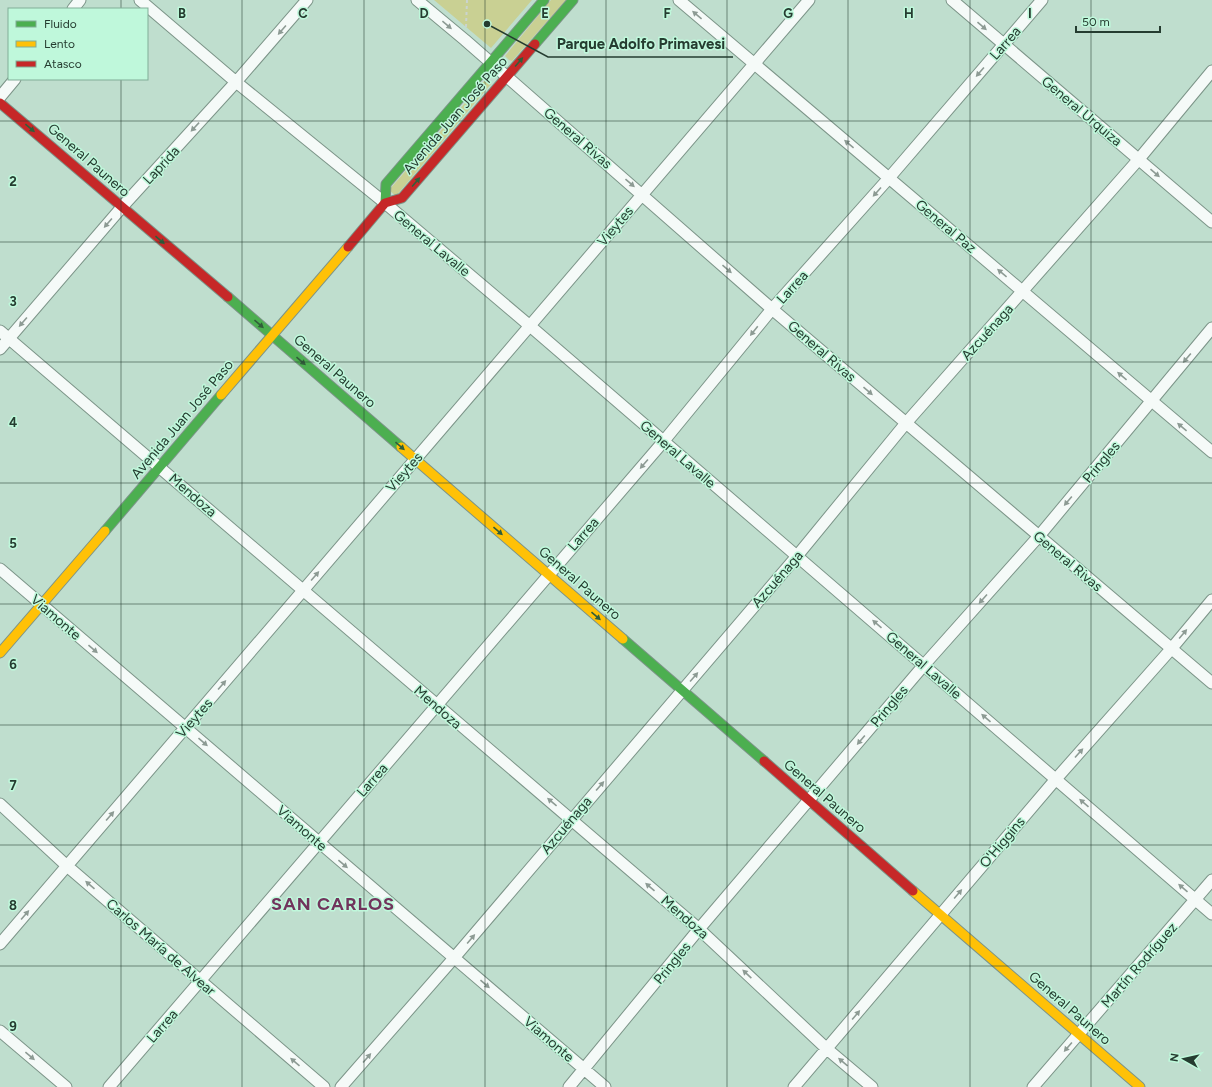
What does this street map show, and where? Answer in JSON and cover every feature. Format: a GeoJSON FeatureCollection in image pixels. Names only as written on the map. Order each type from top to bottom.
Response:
{"type":"FeatureCollection","features":[{"type":"Feature","properties":{"kind":"street"},"geometry":{"type":"LineString","coordinates":[[74,8],[80,0]]}},
{"type":"Feature","properties":{"kind":"street","name":"General Lavalle"},"geometry":{"type":"LineString","coordinates":[[140,0],[236,82],[385,203],[530,326],[1212,914]]}},
{"type":"Feature","properties":{"kind":"street","name":"Laprida"},"geometry":{"type":"LineString","coordinates":[[0,349],[122,207],[236,82],[307,0]]}},
{"type":"Feature","properties":{"kind":"street","name":"General Rivas"},"geometry":{"type":"LineString","coordinates":[[417,0],[642,194],[772,309],[1212,683]]}},
{"type":"Feature","properties":{"kind":"street","name":"Avenida Juan José Paso"},"geometry":{"type":"LineString","coordinates":[[385,203],[386,184],[544,0]]}},
{"type":"Feature","properties":{"kind":"street","name":"Avenida Juan José Paso"},"geometry":{"type":"LineString","coordinates":[[0,654],[385,203],[402,198],[573,0]]}},
{"type":"Feature","properties":{"kind":"street","name":"General Paz"},"geometry":{"type":"LineString","coordinates":[[680,0],[1212,452]]}},
{"type":"Feature","properties":{"kind":"street","name":"Vieytes"},"geometry":{"type":"LineString","coordinates":[[0,944],[809,0]]}},
{"type":"Feature","properties":{"kind":"street","name":"General Urquiza"},"geometry":{"type":"LineString","coordinates":[[952,0],[1212,222]]}},
{"type":"Feature","properties":{"kind":"street","name":"Larrea"},"geometry":{"type":"LineString","coordinates":[[110,1087],[663,442],[772,309],[889,178],[1042,0]]}},
{"type":"Feature","properties":{"kind":"street","name":"Azcuénaga"},"geometry":{"type":"LineString","coordinates":[[341,1087],[454,958],[571,819],[797,556],[906,424],[1139,159],[1212,71]]}},
{"type":"Feature","properties":{"kind":"street"},"geometry":{"type":"LineString","coordinates":[[0,97],[14,80]]}},
{"type":"Feature","properties":{"kind":"street","name":"General Paunero"},"geometry":{"type":"LineString","coordinates":[[0,103],[272,335],[1140,1087]]}},
{"type":"Feature","properties":{"kind":"street","name":"Pringles"},"geometry":{"type":"LineString","coordinates":[[569,1087],[699,929],[924,665],[1038,536],[1212,328]]}},
{"type":"Feature","properties":{"kind":"street","name":"Mendoza"},"geometry":{"type":"LineString","coordinates":[[0,331],[699,929],[827,1048],[872,1087]]}},
{"type":"Feature","properties":{"kind":"street","name":"Viamonte"},"geometry":{"type":"LineString","coordinates":[[0,568],[605,1087]]}},
{"type":"Feature","properties":{"kind":"street","name":"O'Higgins"},"geometry":{"type":"LineString","coordinates":[[794,1087],[1056,779],[1172,648],[1212,600]]}},
{"type":"Feature","properties":{"kind":"street","name":"Carlos María de Alvear"},"geometry":{"type":"LineString","coordinates":[[0,804],[67,866],[324,1087]]}},
{"type":"Feature","properties":{"kind":"street","name":"Martín Rodríguez"},"geometry":{"type":"LineString","coordinates":[[1033,1087],[1212,880]]}},
{"type":"Feature","properties":{"kind":"street"},"geometry":{"type":"LineString","coordinates":[[0,1031],[66,1087]]}},
{"type":"Feature","properties":{"kind":"path"},"geometry":{"type":"LineString","coordinates":[[465,40],[467,0]]}},
{"type":"Feature","properties":{"kind":"green space"},"geometry":{"type":"Polygon","coordinates":[[[434,0],[532,0],[491,48],[434,0]]]}},
{"type":"Feature","properties":{"kind":"green space"},"geometry":{"type":"Polygon","coordinates":[[[551,0],[566,0],[512,61],[509,60],[505,56],[551,0]]]}},
{"type":"Feature","properties":{"kind":"green space"},"geometry":{"type":"Polygon","coordinates":[[[486,79],[491,84],[396,196],[389,190],[486,79]]]}},
{"type":"Feature","properties":{"kind":"traffic: fast"},"geometry":{"type":"LineString","coordinates":[[385,203],[386,184],[544,0]]}},
{"type":"Feature","properties":{"kind":"traffic: fast"},"geometry":{"type":"LineString","coordinates":[[535,44],[573,0]]}},
{"type":"Feature","properties":{"kind":"traffic: fast"},"geometry":{"type":"LineString","coordinates":[[228,297],[401,447]]}},
{"type":"Feature","properties":{"kind":"traffic: fast"},"geometry":{"type":"LineString","coordinates":[[105,531],[221,395]]}},
{"type":"Feature","properties":{"kind":"traffic: fast"},"geometry":{"type":"LineString","coordinates":[[623,639],[764,761]]}},
{"type":"Feature","properties":{"kind":"traffic: slow"},"geometry":{"type":"LineString","coordinates":[[221,395],[348,247]]}},
{"type":"Feature","properties":{"kind":"traffic: slow"},"geometry":{"type":"LineString","coordinates":[[401,447],[623,639]]}},
{"type":"Feature","properties":{"kind":"traffic: slow"},"geometry":{"type":"LineString","coordinates":[[0,653],[105,531]]}},
{"type":"Feature","properties":{"kind":"traffic: slow"},"geometry":{"type":"LineString","coordinates":[[913,891],[1140,1087]]}},
{"type":"Feature","properties":{"kind":"traffic: jam"},"geometry":{"type":"LineString","coordinates":[[348,247],[385,203],[402,198],[535,44]]}},
{"type":"Feature","properties":{"kind":"traffic: jam"},"geometry":{"type":"LineString","coordinates":[[0,103],[228,297]]}},
{"type":"Feature","properties":{"kind":"traffic: jam"},"geometry":{"type":"LineString","coordinates":[[764,761],[913,891]]}},
{"type":"Feature","properties":{"kind":"place","name":"Parque Adolfo Primavesi"},"geometry":{"type":"Point","coordinates":[487,24]}},
{"type":"Feature","properties":{"kind":"district","name":"SAN CARLOS"},"geometry":{"type":"Point","coordinates":[333,904]}}]}
